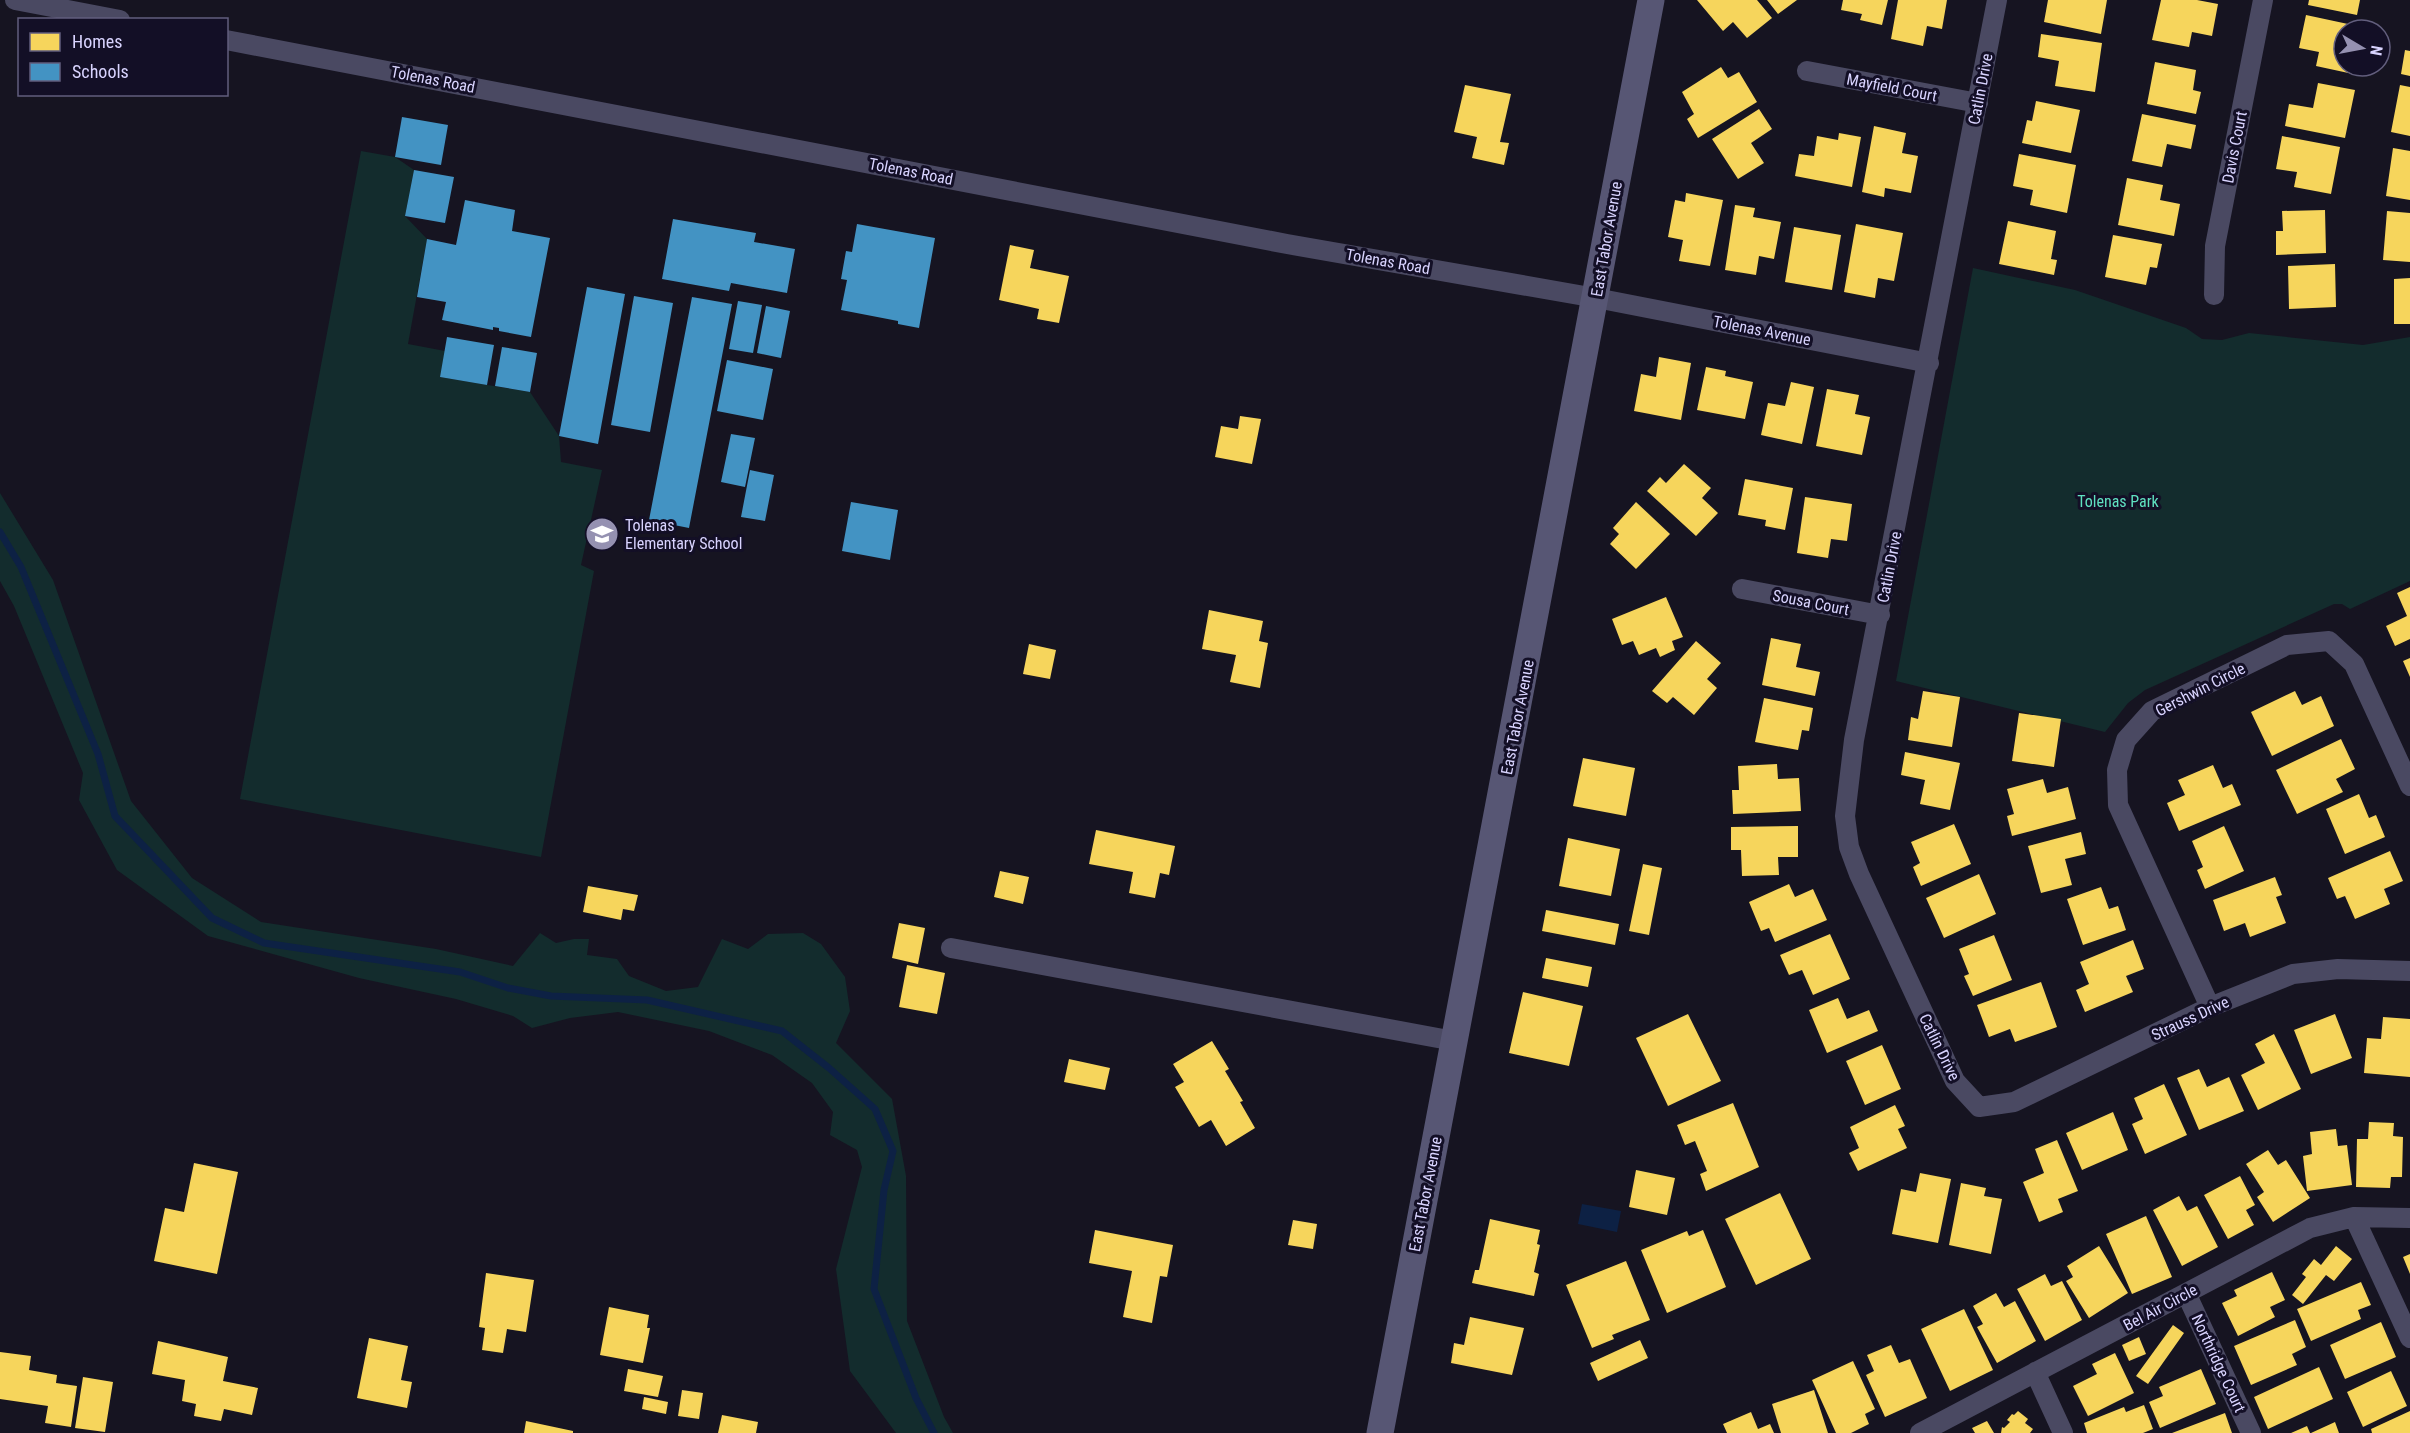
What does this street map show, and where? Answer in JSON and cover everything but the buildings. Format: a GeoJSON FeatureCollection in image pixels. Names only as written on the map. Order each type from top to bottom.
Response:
{"type":"FeatureCollection","features":[{"type":"Feature","properties":{"kind":"main road","name":"East Tabor Avenue"},"geometry":{"type":"LineString","coordinates":[[1380,1433],[1652,0]]}},
{"type":"Feature","properties":{"kind":"street"},"geometry":{"type":"LineString","coordinates":[[15,0],[110,18]]}},
{"type":"Feature","properties":{"kind":"street","name":"Catlin Drive"},"geometry":{"type":"LineString","coordinates":[[1979,1107],[1955,1081],[1859,874],[1849,847],[1845,816],[1854,740],[1929,363],[1997,0]]}},
{"type":"Feature","properties":{"kind":"street","name":"Davis Court"},"geometry":{"type":"LineString","coordinates":[[2214,295],[2215,246],[2263,0]]}},
{"type":"Feature","properties":{"kind":"street","name":"Tolenas Road"},"geometry":{"type":"LineString","coordinates":[[228,39],[1287,243],[1596,298]]}},
{"type":"Feature","properties":{"kind":"street","name":"Mayfield Court"},"geometry":{"type":"LineString","coordinates":[[1807,70],[1978,103]]}},
{"type":"Feature","properties":{"kind":"street","name":"Tolenas Avenue"},"geometry":{"type":"LineString","coordinates":[[1596,298],[1929,363]]}},
{"type":"Feature","properties":{"kind":"street","name":"Sousa Court"},"geometry":{"type":"LineString","coordinates":[[1742,589],[1880,615]]}},
{"type":"Feature","properties":{"kind":"street","name":"Gershwin Circle"},"geometry":{"type":"LineString","coordinates":[[2210,1007],[2118,805],[2117,770],[2126,740],[2152,711],[2287,645],[2329,641],[2354,664],[2410,786]]}},
{"type":"Feature","properties":{"kind":"street"},"geometry":{"type":"LineString","coordinates":[[951,948],[1454,1041]]}},
{"type":"Feature","properties":{"kind":"street","name":"Strauss Drive"},"geometry":{"type":"LineString","coordinates":[[1979,1107],[2014,1102],[2210,1007],[2293,974],[2338,969],[2410,971]]}},
{"type":"Feature","properties":{"kind":"street"},"geometry":{"type":"LineString","coordinates":[[2354,1217],[2410,1338]]}},
{"type":"Feature","properties":{"kind":"street","name":"Bel Air Circle"},"geometry":{"type":"LineString","coordinates":[[1920,1433],[2310,1228],[2354,1217],[2410,1218]]}},
{"type":"Feature","properties":{"kind":"street","name":"Northridge Court"},"geometry":{"type":"LineString","coordinates":[[2186,1293],[2251,1433]]}},
{"type":"Feature","properties":{"kind":"street"},"geometry":{"type":"LineString","coordinates":[[2035,1372],[2062,1433]]}},
{"type":"Feature","properties":{"kind":"green space"},"geometry":{"type":"Polygon","coordinates":[[[361,151],[395,157],[414,170],[405,216],[427,239],[408,344],[445,351],[440,377],[530,392],[559,436],[561,462],[602,470],[581,565],[594,571],[541,857],[240,799],[361,151]]]}},
{"type":"Feature","properties":{"kind":"green space","name":"Tolenas Park"},"geometry":{"type":"Polygon","coordinates":[[[1973,268],[2075,290],[2186,328],[2202,339],[2222,340],[2249,333],[2363,345],[2410,337],[2410,581],[2350,609],[2342,604],[2334,604],[2145,690],[2128,703],[2105,732],[1896,681],[1973,268]]]}},
{"type":"Feature","properties":{"kind":"green space"},"geometry":{"type":"Polygon","coordinates":[[[0,493],[53,580],[131,801],[192,878],[261,922],[436,949],[513,966],[540,933],[556,943],[574,939],[589,939],[587,955],[617,959],[629,976],[666,991],[698,987],[722,939],[748,949],[768,934],[803,933],[821,944],[845,977],[850,1011],[836,1043],[892,1099],[906,1176],[907,1321],[944,1417],[953,1433],[896,1433],[850,1371],[836,1269],[862,1167],[857,1150],[830,1135],[833,1112],[812,1083],[772,1055],[709,1031],[618,1012],[570,1018],[532,1028],[513,1016],[456,999],[359,978],[208,936],[117,870],[79,800],[83,773],[14,606],[0,581],[0,493]]]}},
{"type":"Feature","properties":{"kind":"water"},"geometry":{"type":"Polygon","coordinates":[[[1582,1204],[1621,1211],[1617,1232],[1578,1224],[1582,1204]]]}},
{"type":"Feature","properties":{"kind":"waterway"},"geometry":{"type":"LineString","coordinates":[[0,532],[21,567],[98,754],[115,816],[212,918],[264,943],[460,972],[508,988],[551,996],[647,1000],[782,1031],[829,1068],[875,1109],[893,1151],[884,1190],[874,1289],[916,1398],[934,1433]]}},
{"type":"Feature","properties":{"kind":"place","name":"Tolenas Elementary School"},"geometry":{"type":"Point","coordinates":[602,534]}}]}
